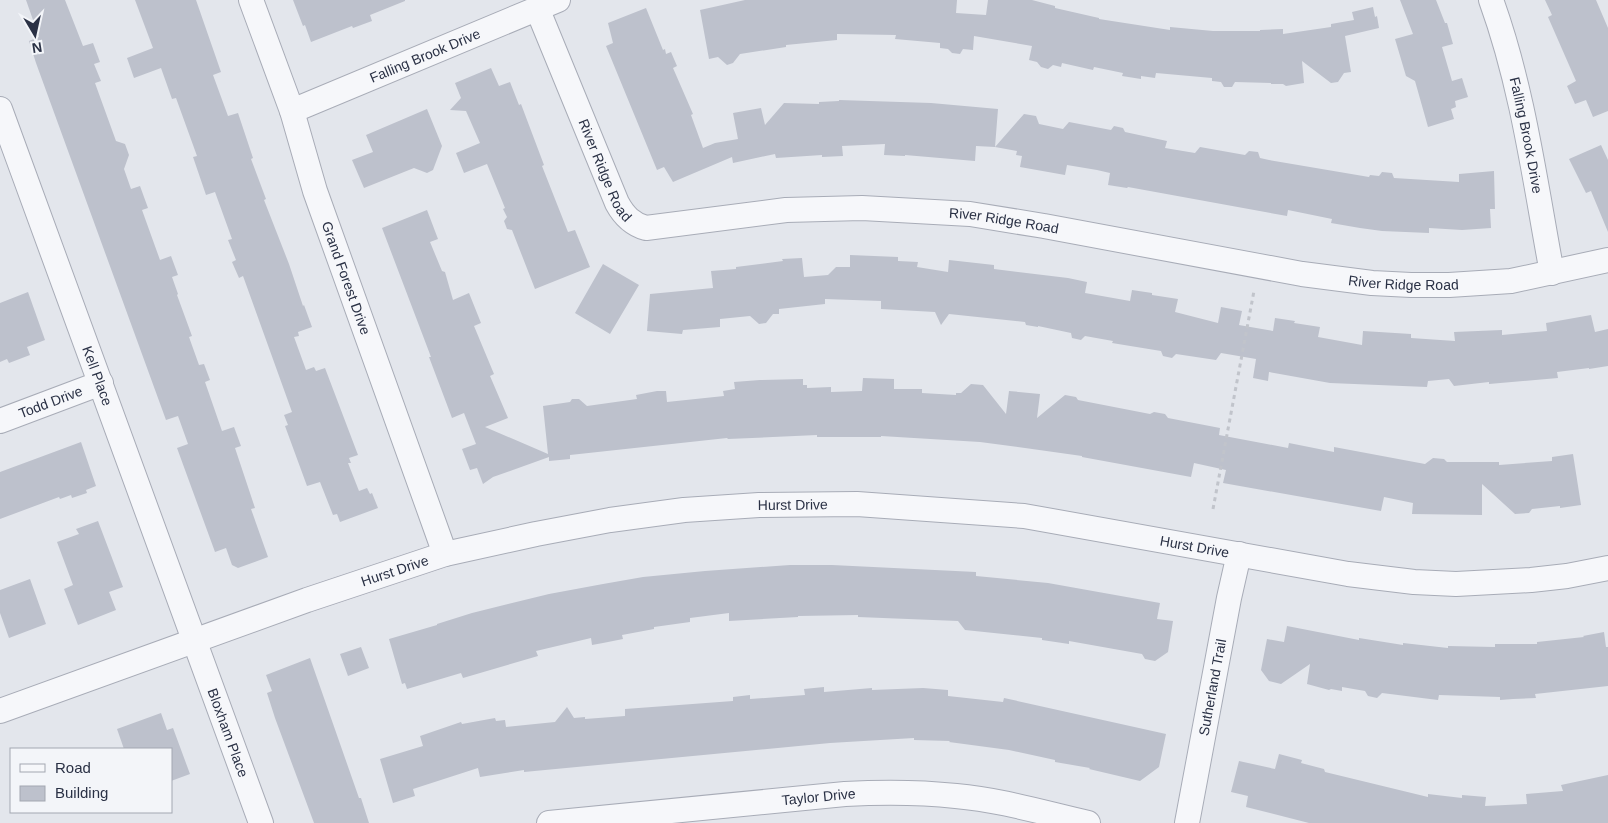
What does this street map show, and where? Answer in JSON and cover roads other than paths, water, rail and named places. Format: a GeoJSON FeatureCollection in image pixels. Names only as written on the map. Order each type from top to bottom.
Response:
{"type":"FeatureCollection","features":[{"type":"Feature","properties":{"kind":"street","name":"Grand Forest Drive"},"geometry":{"type":"LineString","coordinates":[[251,0],[292,111],[315,191],[446,554]]}},
{"type":"Feature","properties":{"kind":"street","name":"Falling Brook Drive"},"geometry":{"type":"LineString","coordinates":[[1491,0],[1506,44],[1518,89],[1552,273]]}},
{"type":"Feature","properties":{"kind":"street","name":"Falling Brook Drive"},"geometry":{"type":"LineString","coordinates":[[292,111],[548,4]]}},
{"type":"Feature","properties":{"kind":"street","name":"River Ridge Road"},"geometry":{"type":"LineString","coordinates":[[548,4],[617,204],[622,212],[636,225],[646,228],[786,210],[862,208],[970,214],[1035,224],[1302,274],[1372,283],[1449,285],[1511,280],[1608,260]]}},
{"type":"Feature","properties":{"kind":"street","name":"Kell Place"},"geometry":{"type":"LineString","coordinates":[[0,109],[193,642]]}},
{"type":"Feature","properties":{"kind":"street","name":"Todd Drive"},"geometry":{"type":"LineString","coordinates":[[0,421],[101,384]]}},
{"type":"Feature","properties":{"kind":"street","name":"Hurst Drive"},"geometry":{"type":"LineString","coordinates":[[0,711],[307,600],[446,554],[610,520],[684,510],[759,505],[857,504],[1024,516],[1377,578],[1414,582],[1456,584],[1531,580],[1567,576],[1608,568]]}},
{"type":"Feature","properties":{"kind":"street","name":"Sutherland Trail"},"geometry":{"type":"LineString","coordinates":[[1187,823],[1239,554]]}},
{"type":"Feature","properties":{"kind":"street","name":"Bloxham Place"},"geometry":{"type":"LineString","coordinates":[[193,642],[261,823]]}},
{"type":"Feature","properties":{"kind":"street","name":"Taylor Drive"},"geometry":{"type":"LineString","coordinates":[[549,823],[845,794],[886,792],[928,793],[995,801],[1088,823]]}}]}
